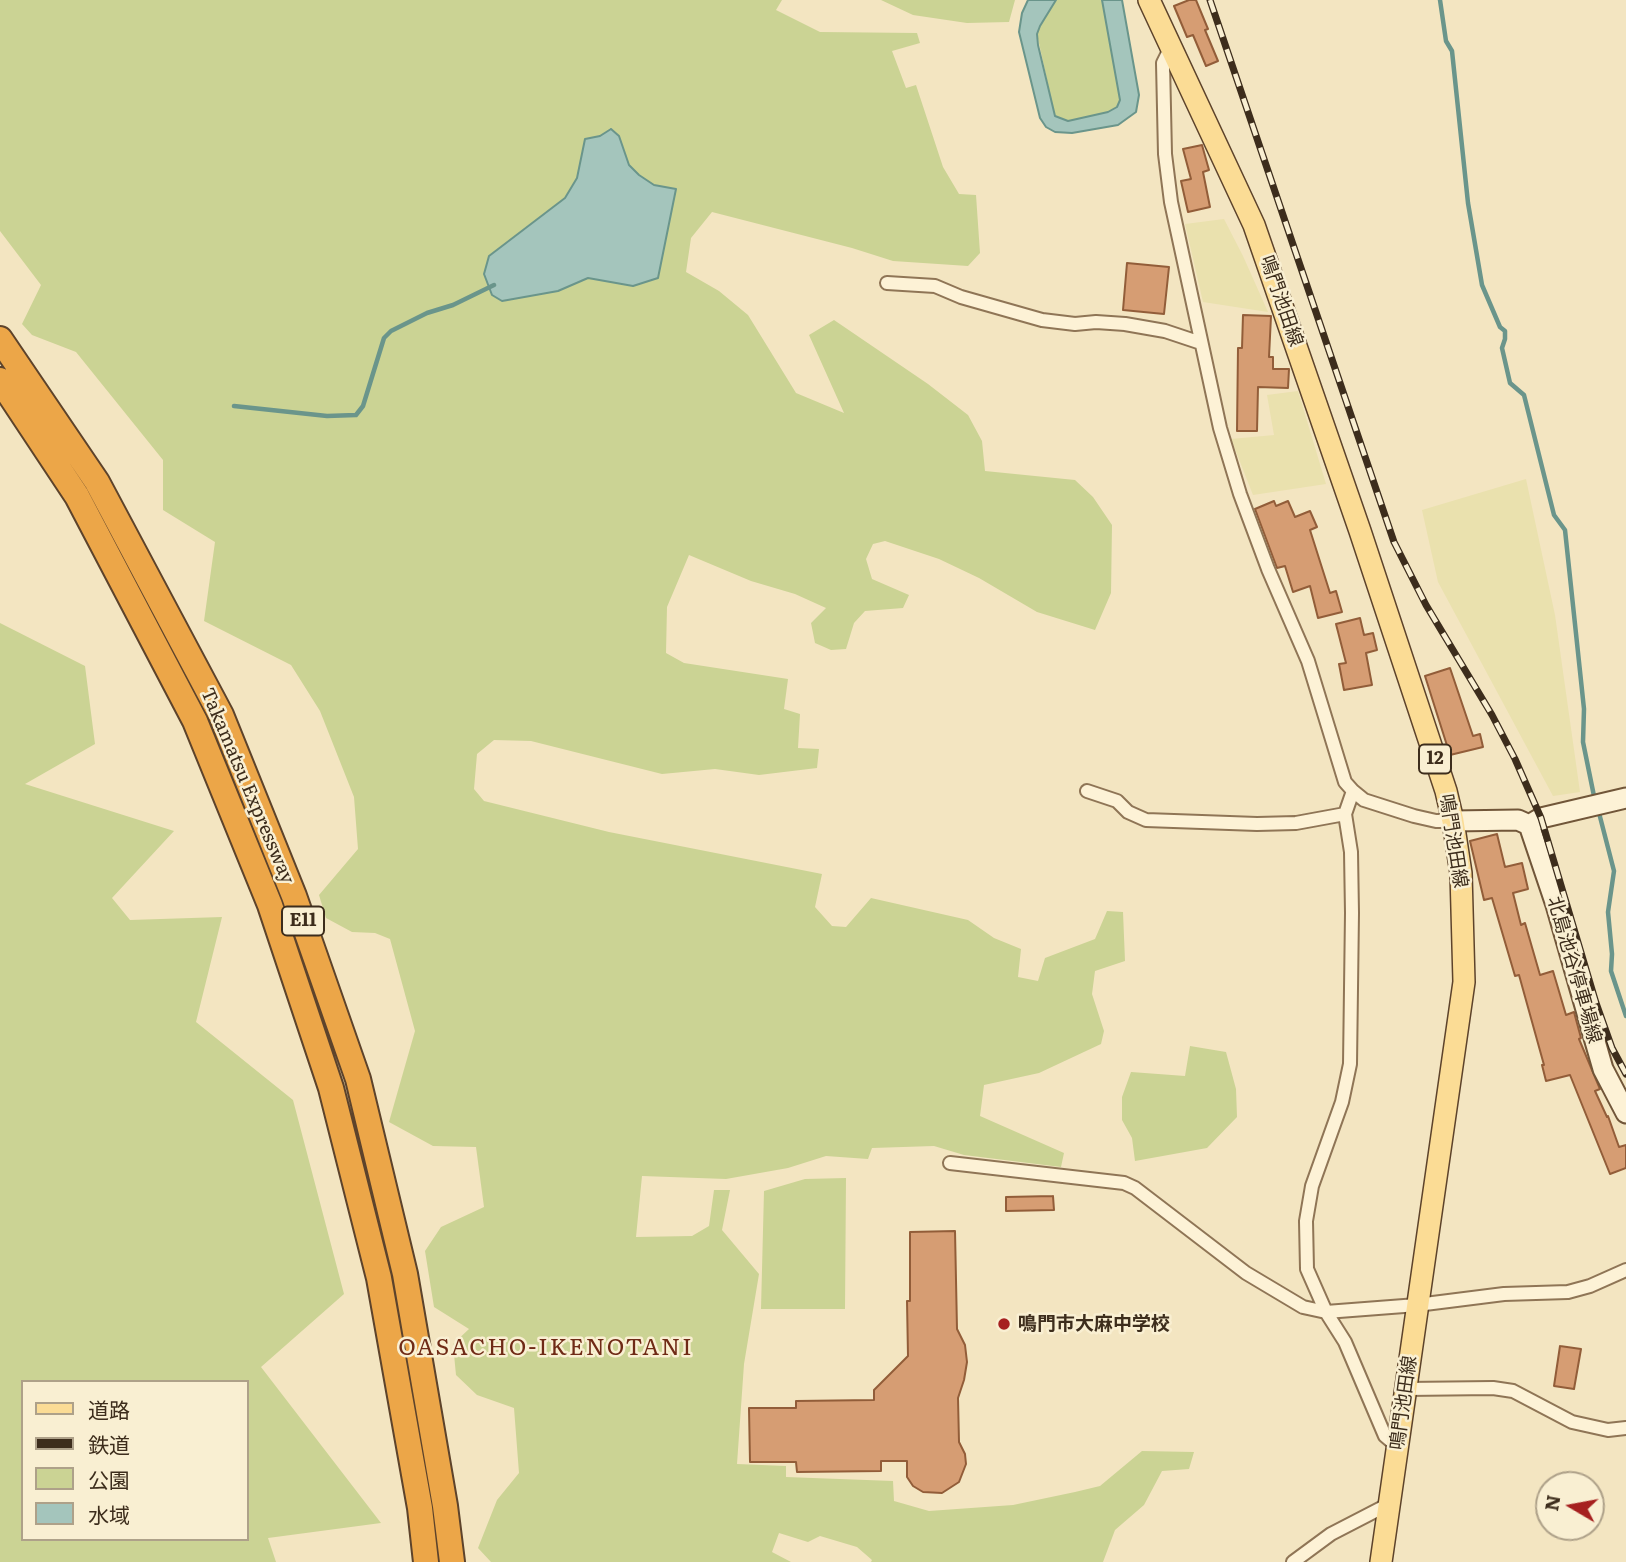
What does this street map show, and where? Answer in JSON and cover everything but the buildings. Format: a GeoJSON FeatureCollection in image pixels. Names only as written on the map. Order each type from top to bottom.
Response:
{"type":"FeatureCollection","features":[{"type":"Feature","properties":{"kind":"highway","name":"Takamatsu Expressway"},"geometry":{"type":"LineString","coordinates":[[0,339],[97,482],[221,715],[295,896],[358,1079],[405,1274],[445,1506],[452,1562]]}},
{"type":"Feature","properties":{"kind":"highway","name":"Takamatsu Expressway"},"geometry":{"type":"LineString","coordinates":[[0,380],[77,496],[195,721],[270,905],[331,1088],[379,1278],[420,1508],[426,1562]]}},
{"type":"Feature","properties":{"kind":"main road","name":"鳴門池田線"},"geometry":{"type":"LineString","coordinates":[[1150,0],[1254,225],[1446,791],[1461,873],[1464,982],[1381,1562]]}},
{"type":"Feature","properties":{"kind":"main road"},"geometry":{"type":"LineString","coordinates":[[1453,821],[1518,820],[1529,825],[1541,818],[1626,798]]}},
{"type":"Feature","properties":{"kind":"main road","name":"北島池谷停車場線"},"geometry":{"type":"LineString","coordinates":[[1529,825],[1556,905],[1604,1069],[1626,1113]]}},
{"type":"Feature","properties":{"kind":"street"},"geometry":{"type":"LineString","coordinates":[[1171,47],[1163,63],[1165,154],[1171,202],[1200,344],[1220,428],[1240,494],[1268,569],[1308,661],[1338,764],[1345,782],[1364,800],[1414,816],[1436,821],[1453,821]]}},
{"type":"Feature","properties":{"kind":"street"},"geometry":{"type":"LineString","coordinates":[[887,283],[935,286],[961,297],[1042,320],[1075,324],[1125,324],[1165,331],[1200,344]]}},
{"type":"Feature","properties":{"kind":"street"},"geometry":{"type":"LineString","coordinates":[[1087,791],[1117,802],[1128,812],[1146,820],[1256,824],[1296,822],[1345,814]]}},
{"type":"Feature","properties":{"kind":"street"},"geometry":{"type":"LineString","coordinates":[[1353,791],[1345,814],[1351,852],[1352,901],[1350,1065],[1342,1102],[1312,1186],[1306,1221],[1307,1269],[1326,1312],[1345,1342],[1385,1436],[1398,1447]]}},
{"type":"Feature","properties":{"kind":"street"},"geometry":{"type":"LineString","coordinates":[[950,1163],[1124,1183],[1135,1188],[1246,1273],[1303,1307],[1326,1312],[1417,1305],[1504,1294],[1568,1292],[1590,1286],[1626,1270]]}},
{"type":"Feature","properties":{"kind":"street"},"geometry":{"type":"LineString","coordinates":[[1406,1390],[1493,1388],[1513,1391],[1572,1422],[1608,1430],[1626,1428]]}},
{"type":"Feature","properties":{"kind":"street"},"geometry":{"type":"LineString","coordinates":[[1293,1562],[1331,1534],[1391,1503]]}},
{"type":"Feature","properties":{"kind":"shaded area"},"geometry":{"type":"Polygon","coordinates":[[[1224,219],[1268,312],[1203,302],[1185,224],[1224,219]]]}},
{"type":"Feature","properties":{"kind":"shaded area"},"geometry":{"type":"Polygon","coordinates":[[[1298,391],[1326,484],[1253,495],[1231,439],[1274,435],[1267,395],[1298,391]]]}},
{"type":"Feature","properties":{"kind":"shaded area"},"geometry":{"type":"Polygon","coordinates":[[[1526,479],[1555,615],[1580,792],[1553,796],[1438,582],[1422,510],[1526,479]]]}},
{"type":"Feature","properties":{"kind":"green space"},"geometry":{"type":"Polygon","coordinates":[[[0,0],[782,0],[776,10],[820,32],[917,33],[920,43],[892,51],[906,88],[916,85],[943,167],[959,194],[976,195],[980,253],[968,266],[893,261],[712,212],[691,238],[686,272],[719,291],[748,315],[796,393],[844,413],[809,335],[834,320],[928,384],[968,415],[982,441],[985,471],[1075,480],[1093,497],[1112,525],[1111,593],[1095,630],[1037,612],[979,578],[939,559],[885,541],[873,544],[866,559],[872,579],[909,595],[903,608],[865,611],[854,623],[846,649],[831,650],[815,643],[811,623],[826,608],[689,555],[667,607],[666,653],[684,663],[788,679],[784,709],[800,714],[798,748],[819,749],[817,768],[759,775],[715,769],[662,774],[531,741],[494,740],[477,754],[474,789],[484,801],[609,832],[822,874],[815,907],[832,926],[846,927],[871,898],[968,920],[994,938],[1021,949],[1018,977],[1038,981],[1045,958],[1095,939],[1107,911],[1123,912],[1125,961],[1095,971],[1092,994],[1104,1031],[1101,1044],[1039,1073],[984,1085],[980,1116],[1064,1153],[1061,1167],[964,1155],[934,1146],[872,1148],[868,1159],[826,1156],[788,1168],[726,1179],[642,1176],[636,1237],[692,1236],[709,1226],[714,1190],[730,1190],[722,1230],[759,1274],[744,1364],[737,1464],[786,1466],[786,1477],[893,1481],[894,1501],[929,1511],[1013,1505],[1075,1492],[1100,1486],[1142,1451],[1194,1452],[1189,1469],[1162,1471],[1144,1505],[1115,1530],[1103,1562],[871,1562],[857,1547],[820,1536],[808,1542],[779,1533],[772,1552],[791,1562],[491,1562],[478,1548],[497,1500],[519,1473],[514,1408],[477,1395],[456,1375],[453,1344],[469,1329],[434,1307],[425,1251],[441,1227],[484,1207],[476,1147],[433,1146],[389,1122],[415,1031],[390,939],[375,933],[352,932],[326,918],[319,895],[358,849],[354,797],[320,711],[291,665],[204,621],[215,542],[163,510],[163,460],[76,352],[32,335],[22,324],[41,285],[0,231],[0,0]],[[619,136],[586,139],[577,178],[565,198],[489,256],[558,291],[588,278],[633,286],[658,278],[654,185],[629,165],[619,136]]]}},
{"type":"Feature","properties":{"kind":"green space"},"geometry":{"type":"Polygon","coordinates":[[[881,0],[1015,0],[1009,22],[967,23],[913,15],[881,0]]]}},
{"type":"Feature","properties":{"kind":"green space"},"geometry":{"type":"Polygon","coordinates":[[[1056,0],[1102,0],[1120,100],[1117,107],[1108,112],[1068,121],[1055,117],[1037,34],[1056,0]]]}},
{"type":"Feature","properties":{"kind":"green space"},"geometry":{"type":"Polygon","coordinates":[[[0,623],[85,666],[95,744],[25,784],[174,831],[112,898],[130,920],[222,917],[196,1022],[293,1100],[344,1294],[261,1367],[381,1523],[268,1538],[276,1562],[0,1562],[0,623]]]}},
{"type":"Feature","properties":{"kind":"green space"},"geometry":{"type":"Polygon","coordinates":[[[1190,1046],[1226,1052],[1236,1089],[1237,1117],[1207,1148],[1135,1161],[1132,1138],[1122,1120],[1122,1097],[1131,1072],[1185,1076],[1190,1046]]]}},
{"type":"Feature","properties":{"kind":"green space"},"geometry":{"type":"Polygon","coordinates":[[[846,1178],[845,1309],[761,1309],[764,1191],[805,1179],[846,1178]]]}},
{"type":"Feature","properties":{"kind":"water"},"geometry":{"type":"Polygon","coordinates":[[[1028,0],[1056,0],[1040,26],[1037,34],[1038,45],[1055,116],[1068,121],[1108,112],[1117,107],[1120,100],[1102,0],[1122,0],[1139,95],[1136,112],[1118,125],[1072,133],[1055,132],[1046,127],[1040,118],[1019,32],[1022,13],[1028,0]]]}},
{"type":"Feature","properties":{"kind":"water"},"geometry":{"type":"Polygon","coordinates":[[[611,129],[619,136],[629,165],[639,175],[654,185],[676,189],[658,278],[633,286],[588,278],[558,291],[502,301],[492,295],[484,274],[489,256],[565,198],[577,178],[585,139],[600,136],[611,129]]]}},
{"type":"Feature","properties":{"kind":"waterway"},"geometry":{"type":"LineString","coordinates":[[1440,0],[1446,41],[1452,51],[1468,203],[1482,285],[1500,327],[1505,331],[1502,348],[1510,383],[1524,395],[1554,515],[1565,530],[1584,709],[1583,742],[1595,801]]}},
{"type":"Feature","properties":{"kind":"waterway"},"geometry":{"type":"LineString","coordinates":[[234,406],[327,416],[356,415],[363,406],[384,338],[391,331],[494,285]]}},
{"type":"Feature","properties":{"kind":"waterway"},"geometry":{"type":"LineString","coordinates":[[1598,809],[1614,871],[1608,912],[1611,971],[1626,1016]]}},
{"type":"Feature","properties":{"kind":"railway"},"geometry":{"type":"LineString","coordinates":[[1210,0],[1394,542],[1426,605],[1492,715],[1541,818],[1596,1003],[1612,1048],[1626,1074]]}},
{"type":"Feature","properties":{"kind":"place","name":"鳴門市大麻中学校"},"geometry":{"type":"Point","coordinates":[1004,1324]}},
{"type":"Feature","properties":{"kind":"district","name":"OASACHO-IKENOTANI"},"geometry":{"type":"Point","coordinates":[546,1348]}}]}
